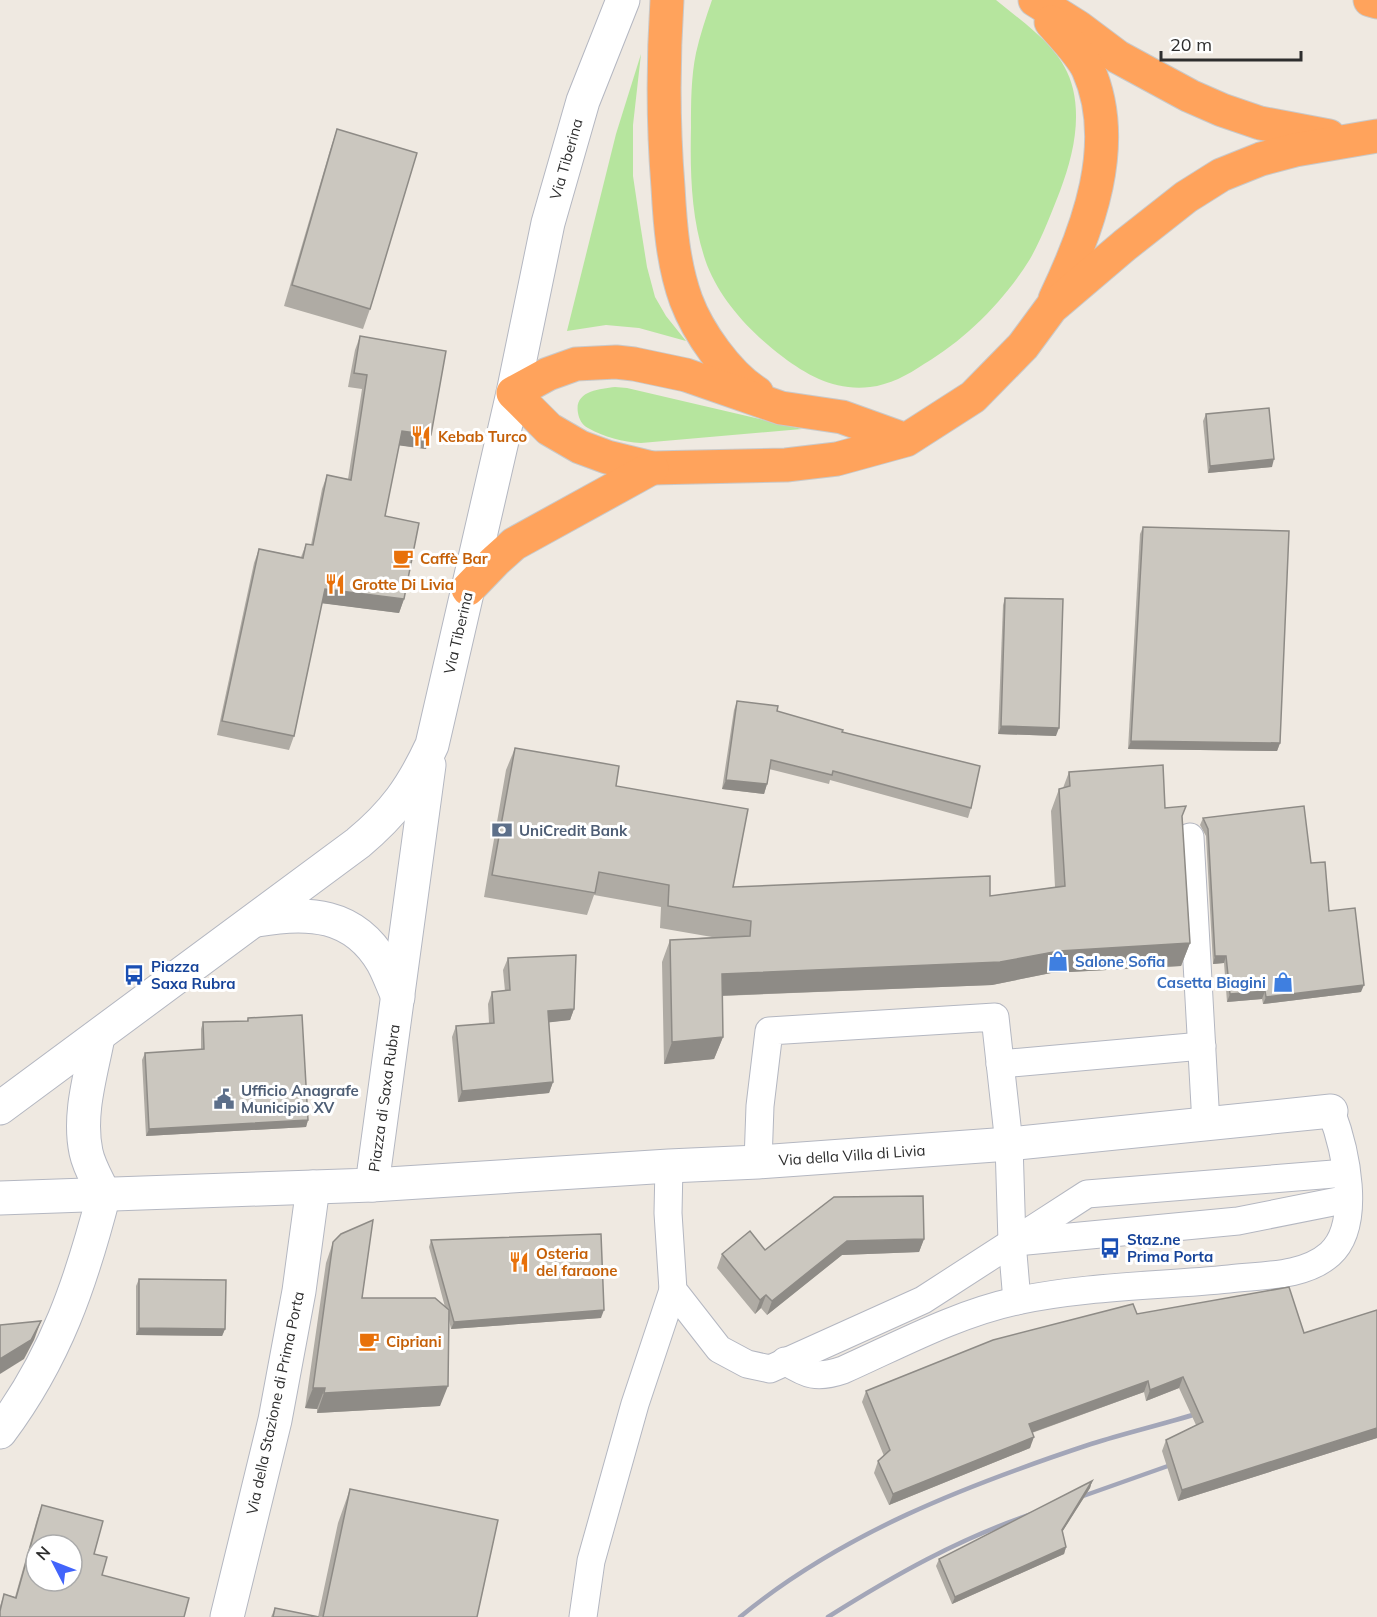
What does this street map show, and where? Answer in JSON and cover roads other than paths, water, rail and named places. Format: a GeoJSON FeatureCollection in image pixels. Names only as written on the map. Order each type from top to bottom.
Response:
{"type":"FeatureCollection","features":[{"type":"Feature","properties":{"kind":"highway"},"geometry":{"type":"LineString","coordinates":[[667,0],[664,137],[670,222],[686,299],[696,323],[730,369],[753,390],[781,408]]}},
{"type":"Feature","properties":{"kind":"highway"},"geometry":{"type":"LineString","coordinates":[[906,440],[842,417],[781,408],[657,367],[616,362],[576,364],[548,374],[513,393],[549,429],[580,447],[607,457],[652,468],[786,465],[837,459],[906,440],[973,397],[1023,346],[1051,308],[1075,258],[1091,206],[1099,163],[1101,124],[1098,95],[1087,66],[1034,0]]}},
{"type":"Feature","properties":{"kind":"highway"},"geometry":{"type":"LineString","coordinates":[[1034,0],[1078,27],[1118,57],[1211,105],[1260,123],[1368,140]]}},
{"type":"Feature","properties":{"kind":"highway"},"geometry":{"type":"LineString","coordinates":[[1370,0],[1377,2]]}},
{"type":"Feature","properties":{"kind":"highway"},"geometry":{"type":"LineString","coordinates":[[1051,308],[1151,224],[1186,197],[1221,175],[1261,159],[1368,140]]}},
{"type":"Feature","properties":{"kind":"highway"},"geometry":{"type":"LineString","coordinates":[[468,589],[514,544],[652,468]]}},
{"type":"Feature","properties":{"kind":"street","name":"Via Tiberina"},"geometry":{"type":"LineString","coordinates":[[98,1037],[344,854],[390,814],[422,767],[432,745],[513,393],[548,223],[583,101],[623,0]]}},
{"type":"Feature","properties":{"kind":"street","name":"Piazza di Saxa Rubra"},"geometry":{"type":"LineString","coordinates":[[0,1198],[372,1185],[432,745]]}},
{"type":"Feature","properties":{"kind":"street"},"geometry":{"type":"LineString","coordinates":[[253,921],[301,915],[322,917],[340,923],[359,934],[373,949],[383,964],[398,997]]}},
{"type":"Feature","properties":{"kind":"street"},"geometry":{"type":"LineString","coordinates":[[0,1108],[98,1037]]}},
{"type":"Feature","properties":{"kind":"street"},"geometry":{"type":"LineString","coordinates":[[0,1432],[31,1388],[56,1340],[81,1277],[105,1194],[90,1166],[86,1152],[83,1118],[98,1037]]}},
{"type":"Feature","properties":{"kind":"street","name":"Via della Villa di Livia"},"geometry":{"type":"LineString","coordinates":[[372,1185],[758,1162],[1009,1144],[1331,1111]]}},
{"type":"Feature","properties":{"kind":"street","name":"Via della Stazione di Prima Porta"},"geometry":{"type":"LineString","coordinates":[[227,1617],[274,1420],[299,1291],[313,1187]]}},
{"type":"Feature","properties":{"kind":"lane"},"geometry":{"type":"LineString","coordinates":[[1190,837],[1206,1124]]}},
{"type":"Feature","properties":{"kind":"lane"},"geometry":{"type":"LineString","coordinates":[[758,1162],[760,1106],[769,1031],[995,1017],[1009,1144],[1012,1242],[1017,1301]]}},
{"type":"Feature","properties":{"kind":"lane"},"geometry":{"type":"LineString","coordinates":[[1000,1064],[1202,1046]]}},
{"type":"Feature","properties":{"kind":"lane"},"geometry":{"type":"LineString","coordinates":[[785,1361],[802,1372],[812,1375],[832,1374],[960,1318],[1017,1301],[1097,1290],[1219,1280],[1302,1269],[1329,1255],[1339,1244],[1345,1231],[1347,1186],[1341,1138],[1331,1111]]}},
{"type":"Feature","properties":{"kind":"lane"},"geometry":{"type":"LineString","coordinates":[[583,1617],[591,1561],[635,1404],[673,1290],[668,1213],[669,1166]]}},
{"type":"Feature","properties":{"kind":"lane"},"geometry":{"type":"LineString","coordinates":[[1012,1242],[1238,1221],[1347,1186]]}},
{"type":"Feature","properties":{"kind":"lane"},"geometry":{"type":"LineString","coordinates":[[673,1290],[719,1349],[747,1364],[770,1369],[923,1300],[1086,1194],[1347,1186]]}},
{"type":"Feature","properties":{"kind":"railway"},"geometry":{"type":"LineString","coordinates":[[740,1617],[779,1587],[820,1560],[907,1514],[1044,1460],[1206,1411]]}},
{"type":"Feature","properties":{"kind":"railway"},"geometry":{"type":"LineString","coordinates":[[1069,1501],[1182,1461]]}},
{"type":"Feature","properties":{"kind":"railway"},"geometry":{"type":"LineString","coordinates":[[828,1617],[877,1587],[952,1547],[1032,1514]]}},
{"type":"Feature","properties":{"kind":"place","name":"Kebab Turco"},"geometry":{"type":"Point","coordinates":[421,436]}},
{"type":"Feature","properties":{"kind":"place","name":"Caffè Bar"},"geometry":{"type":"Point","coordinates":[403,558]}},
{"type":"Feature","properties":{"kind":"place","name":"Grotte Di Livia"},"geometry":{"type":"Point","coordinates":[335,584]}},
{"type":"Feature","properties":{"kind":"place","name":"UniCredit Bank"},"geometry":{"type":"Point","coordinates":[502,830]}},
{"type":"Feature","properties":{"kind":"place","name":"Salone Sofia"},"geometry":{"type":"Point","coordinates":[1058,961]}},
{"type":"Feature","properties":{"kind":"place","name":"Piazza Saxa Rubra"},"geometry":{"type":"Point","coordinates":[134,975]}},
{"type":"Feature","properties":{"kind":"place","name":"Casetta Biagini"},"geometry":{"type":"Point","coordinates":[1283,982]}},
{"type":"Feature","properties":{"kind":"place","name":"Ufficio Anagrafe Municipio XV"},"geometry":{"type":"Point","coordinates":[224,1099]}},
{"type":"Feature","properties":{"kind":"place","name":"Staz.ne Prima Porta"},"geometry":{"type":"Point","coordinates":[1110,1248]}},
{"type":"Feature","properties":{"kind":"place","name":"Osteria del faraone"},"geometry":{"type":"Point","coordinates":[519,1262]}},
{"type":"Feature","properties":{"kind":"place","name":"Cipriani"},"geometry":{"type":"Point","coordinates":[369,1341]}}]}
